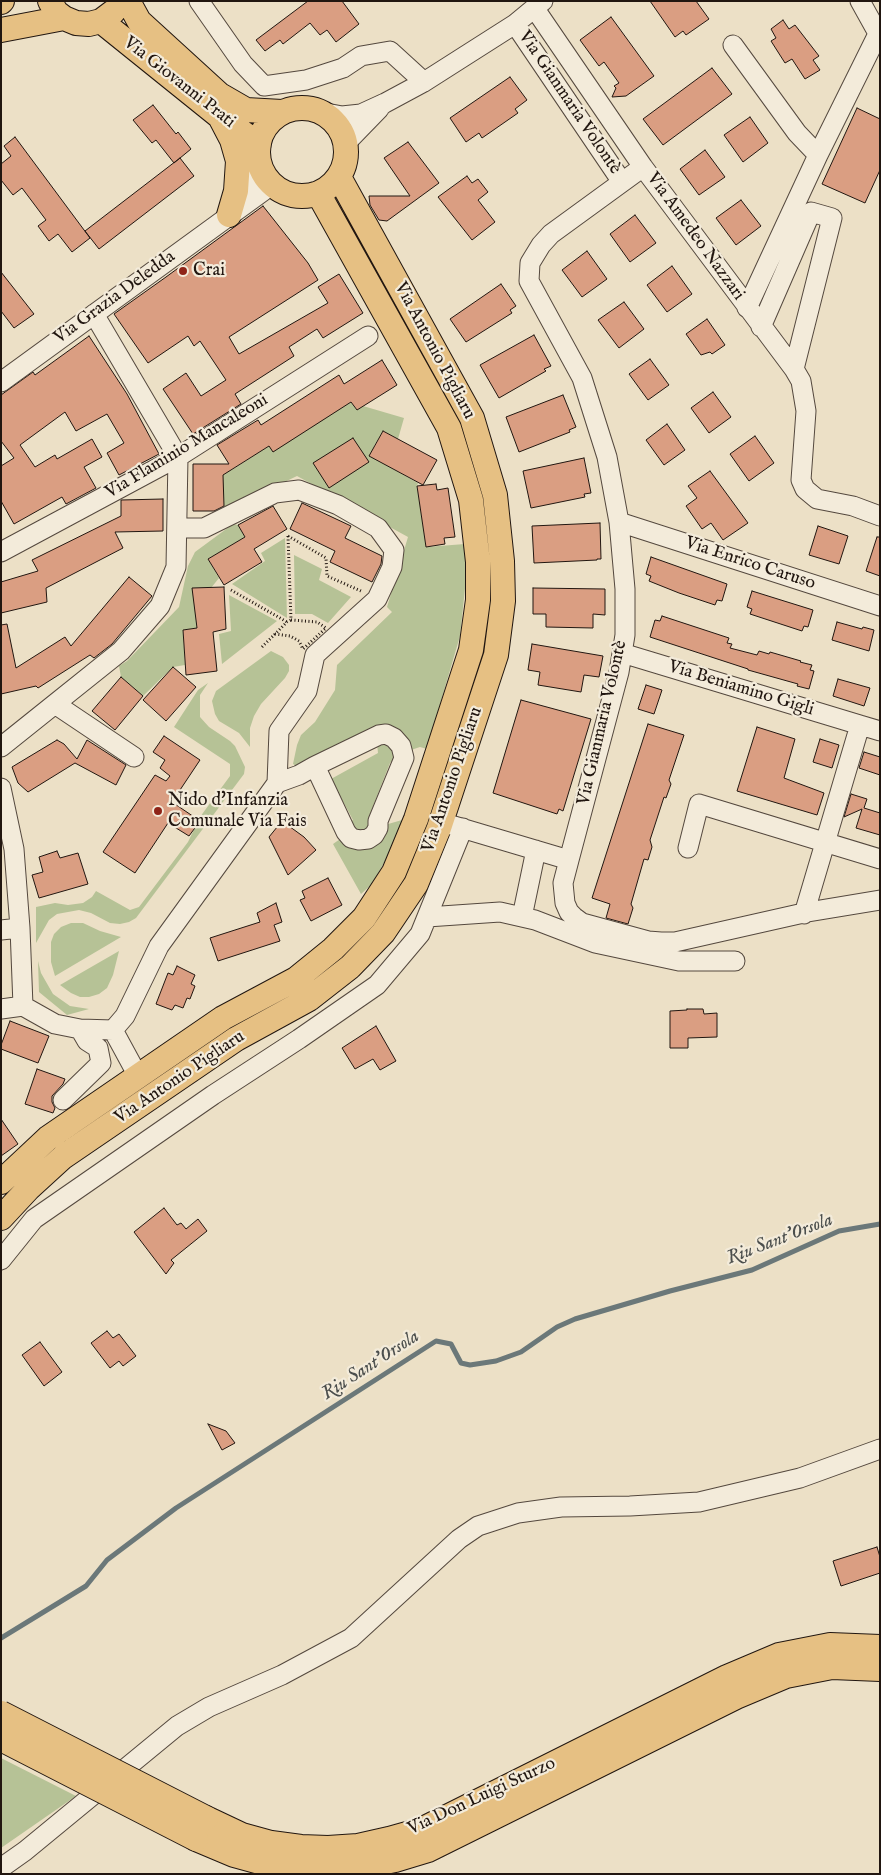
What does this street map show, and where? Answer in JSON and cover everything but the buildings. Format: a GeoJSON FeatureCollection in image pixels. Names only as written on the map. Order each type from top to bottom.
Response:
{"type":"FeatureCollection","features":[{"type":"Feature","properties":{"kind":"main road"},"geometry":{"type":"LineString","coordinates":[[1,30],[57,10],[76,23],[88,24],[101,21],[111,15],[121,1]]}},
{"type":"Feature","properties":{"kind":"main road","name":"Via Giovanni Prati"},"geometry":{"type":"LineString","coordinates":[[128,1],[139,21],[220,95],[246,110],[282,112]]}},
{"type":"Feature","properties":{"kind":"main road","name":"Via Giovanni Prati"},"geometry":{"type":"LineString","coordinates":[[101,21],[219,116],[264,164]]}},
{"type":"Feature","properties":{"kind":"main road"},"geometry":{"type":"LineString","coordinates":[[295,108],[308,108],[321,112],[332,119],[340,129],[346,143],[345,160],[339,177],[330,186],[318,193],[294,195],[286,192],[264,164],[267,125],[282,112],[295,108]]}},
{"type":"Feature","properties":{"kind":"main road"},"geometry":{"type":"LineString","coordinates":[[219,116],[232,140],[238,161],[236,190],[230,215]]}},
{"type":"Feature","properties":{"kind":"main road","name":"Via Antonio Pigliaru"},"geometry":{"type":"LineString","coordinates":[[1,1218],[28,1189],[63,1157],[236,1038],[309,999],[350,967],[383,933],[452,825],[496,655],[503,601],[502,561],[495,496],[472,418],[339,177]]}},
{"type":"Feature","properties":{"kind":"main road","name":"Via Antonio Pigliaru"},"geometry":{"type":"LineString","coordinates":[[1,1182],[48,1138],[138,1076],[223,1018],[296,979],[333,949],[364,918],[394,872],[416,819],[471,650],[478,600],[478,562],[471,500],[449,428],[318,193]]}},
{"type":"Feature","properties":{"kind":"main road","name":"Via Don Luigi Sturzo"},"geometry":{"type":"LineString","coordinates":[[1,1713],[242,1835],[271,1843],[301,1847],[358,1846],[420,1830],[727,1677],[779,1655],[830,1645],[880,1647]]}},
{"type":"Feature","properties":{"kind":"main road","name":"Via Don Luigi Sturzo"},"geometry":{"type":"LineString","coordinates":[[1,1739],[196,1839],[234,1855],[267,1864],[299,1869],[337,1869],[361,1867],[395,1860],[428,1850],[736,1697],[786,1676],[832,1667],[880,1669]]}},
{"type":"Feature","properties":{"kind":"street"},"geometry":{"type":"LineString","coordinates":[[199,1],[243,64],[264,86],[306,80],[343,68],[361,56],[390,51],[424,82]]}},
{"type":"Feature","properties":{"kind":"street","name":"Via Amedeo Nazzari"},"geometry":{"type":"LineString","coordinates":[[747,308],[818,155],[879,36],[860,1]]}},
{"type":"Feature","properties":{"kind":"street"},"geometry":{"type":"LineString","coordinates":[[321,112],[342,116],[361,114],[424,82],[515,24],[539,5]]}},
{"type":"Feature","properties":{"kind":"street","name":"Via Gianmaria Volontè"},"geometry":{"type":"LineString","coordinates":[[539,5],[643,167],[551,234],[541,245],[530,263],[529,281],[582,378],[607,457],[620,522],[625,589],[625,635],[619,672],[569,860]]}},
{"type":"Feature","properties":{"kind":"street","name":"Via Gianmaria Volontè"},"geometry":{"type":"LineString","coordinates":[[515,24],[622,182]]}},
{"type":"Feature","properties":{"kind":"street"},"geometry":{"type":"LineString","coordinates":[[732,45],[798,133],[818,155]]}},
{"type":"Feature","properties":{"kind":"street"},"geometry":{"type":"LineString","coordinates":[[346,143],[385,102]]}},
{"type":"Feature","properties":{"kind":"street","name":"Via Grazia Deledda"},"geometry":{"type":"LineString","coordinates":[[1,382],[230,215],[264,164]]}},
{"type":"Feature","properties":{"kind":"street","name":"Via Amedeo Nazzari"},"geometry":{"type":"LineString","coordinates":[[643,167],[801,381],[806,412],[800,480],[805,489],[817,500],[853,506],[880,516]]}},
{"type":"Feature","properties":{"kind":"street"},"geometry":{"type":"LineString","coordinates":[[761,327],[811,212],[832,218],[794,369]]}},
{"type":"Feature","properties":{"kind":"street"},"geometry":{"type":"LineString","coordinates":[[1,746],[121,651],[160,606],[176,567],[178,457],[94,314]]}},
{"type":"Feature","properties":{"kind":"street","name":"Via Flaminio Mancaleoni"},"geometry":{"type":"LineString","coordinates":[[1,552],[178,457],[368,336]]}},
{"type":"Feature","properties":{"kind":"street"},"geometry":{"type":"LineString","coordinates":[[177,528],[204,528],[275,494],[299,490],[338,505],[378,528],[394,550],[392,567],[377,599],[315,655],[307,691],[279,731],[277,783]]}},
{"type":"Feature","properties":{"kind":"street","name":"Via Enrico Caruso"},"geometry":{"type":"LineString","coordinates":[[620,522],[880,606]]}},
{"type":"Feature","properties":{"kind":"street","name":"Via Beniamino Gigli"},"geometry":{"type":"LineString","coordinates":[[622,653],[880,731]]}},
{"type":"Feature","properties":{"kind":"street"},"geometry":{"type":"LineString","coordinates":[[55,704],[134,757]]}},
{"type":"Feature","properties":{"kind":"street"},"geometry":{"type":"LineString","coordinates":[[804,914],[860,725]]}},
{"type":"Feature","properties":{"kind":"street"},"geometry":{"type":"LineString","coordinates":[[113,1030],[125,1016],[159,946],[277,783],[379,735],[386,734],[398,742],[404,758],[378,821],[378,828],[368,838],[359,840],[351,838],[346,832],[315,766]]}},
{"type":"Feature","properties":{"kind":"street"},"geometry":{"type":"LineString","coordinates":[[1,788],[14,850],[23,1006]]}},
{"type":"Feature","properties":{"kind":"street"},"geometry":{"type":"LineString","coordinates":[[688,848],[699,804],[880,859]]}},
{"type":"Feature","properties":{"kind":"street"},"geometry":{"type":"LineString","coordinates":[[452,825],[569,860],[563,883],[569,912],[582,923],[648,941],[675,942],[804,914],[880,900]]}},
{"type":"Feature","properties":{"kind":"street","name":"Via Antonio Pigliaru"},"geometry":{"type":"LineString","coordinates":[[1,1260],[34,1220],[213,1095],[299,1040],[377,986],[420,934],[427,917],[452,825]]}},
{"type":"Feature","properties":{"kind":"street"},"geometry":{"type":"LineString","coordinates":[[522,917],[536,850]]}},
{"type":"Feature","properties":{"kind":"street"},"geometry":{"type":"LineString","coordinates":[[427,917],[500,912],[535,920],[595,943],[679,961],[735,961]]}},
{"type":"Feature","properties":{"kind":"street"},"geometry":{"type":"LineString","coordinates":[[1,930],[20,928]]}},
{"type":"Feature","properties":{"kind":"street"},"geometry":{"type":"LineString","coordinates":[[1,1009],[23,1006],[55,1024],[80,1029],[113,1030]]}},
{"type":"Feature","properties":{"kind":"street"},"geometry":{"type":"LineString","coordinates":[[63,1100],[100,1062],[98,1048],[87,1042],[80,1029]]}},
{"type":"Feature","properties":{"kind":"street"},"geometry":{"type":"LineString","coordinates":[[113,1030],[138,1076]]}},
{"type":"Feature","properties":{"kind":"street"},"geometry":{"type":"LineString","coordinates":[[1,1868],[25,1851],[177,1726],[209,1708],[282,1675],[351,1638],[459,1539],[478,1526],[518,1513],[561,1507],[699,1502],[800,1478],[880,1449]]}},
{"type":"Feature","properties":{"kind":"path"},"geometry":{"type":"LineString","coordinates":[[292,620],[288,535],[326,558],[327,576],[377,599]]}},
{"type":"Feature","properties":{"kind":"path"},"geometry":{"type":"LineString","coordinates":[[231,590],[287,622]]}},
{"type":"Feature","properties":{"kind":"path"},"geometry":{"type":"LineString","coordinates":[[262,647],[275,634],[287,622],[292,620],[317,622],[326,628],[303,648],[298,641],[290,636],[275,634]]}},
{"type":"Feature","properties":{"kind":"green space"},"geometry":{"type":"Polygon","coordinates":[[[351,402],[357,410],[363,406],[404,418],[398,439],[383,431],[374,446],[374,458],[418,483],[426,547],[465,544],[466,579],[460,636],[427,749],[420,747],[411,750],[400,733],[298,767],[293,764],[297,745],[301,735],[315,722],[335,690],[337,665],[392,612],[387,607],[408,537],[297,476],[224,511],[222,473],[233,469],[269,446],[351,402]]]}},
{"type":"Feature","properties":{"kind":"green space"},"geometry":{"type":"Polygon","coordinates":[[[233,524],[238,525],[245,537],[208,559],[219,578],[211,588],[197,628],[183,630],[185,665],[173,667],[143,696],[121,677],[119,666],[127,661],[179,607],[188,566],[195,552],[233,524]]]}},
{"type":"Feature","properties":{"kind":"green space"},"geometry":{"type":"Polygon","coordinates":[[[285,538],[287,618],[232,584],[265,561],[261,553],[285,538]]]}},
{"type":"Feature","properties":{"kind":"green space"},"geometry":{"type":"Polygon","coordinates":[[[294,555],[322,569],[319,580],[351,597],[328,623],[312,614],[295,614],[294,555]]]}},
{"type":"Feature","properties":{"kind":"green space"},"geometry":{"type":"Polygon","coordinates":[[[229,595],[277,621],[222,664],[219,634],[231,631],[229,595]]]}},
{"type":"Feature","properties":{"kind":"green space"},"geometry":{"type":"Polygon","coordinates":[[[271,651],[283,657],[289,665],[289,671],[261,704],[254,716],[250,728],[250,747],[239,733],[219,721],[212,701],[216,691],[271,651]]]}},
{"type":"Feature","properties":{"kind":"green space"},"geometry":{"type":"Polygon","coordinates":[[[208,683],[200,695],[200,717],[209,727],[235,746],[245,767],[244,774],[136,918],[120,924],[110,923],[91,913],[79,910],[57,914],[49,920],[36,943],[36,907],[55,903],[68,905],[83,903],[92,897],[96,891],[130,910],[139,907],[188,842],[200,817],[230,776],[230,764],[174,727],[198,690],[208,683]]]}},
{"type":"Feature","properties":{"kind":"green space"},"geometry":{"type":"Polygon","coordinates":[[[388,739],[396,757],[390,763],[368,819],[371,829],[361,835],[348,823],[353,820],[331,779],[378,753],[377,743],[388,739]]]}},
{"type":"Feature","properties":{"kind":"green space"},"geometry":{"type":"Polygon","coordinates":[[[402,820],[389,854],[372,884],[361,894],[333,844],[343,837],[402,820]]]}},
{"type":"Feature","properties":{"kind":"green space"},"geometry":{"type":"Polygon","coordinates":[[[71,923],[83,923],[100,931],[121,937],[55,976],[51,962],[51,942],[54,934],[61,927],[71,923]]]}},
{"type":"Feature","properties":{"kind":"green space"},"geometry":{"type":"Polygon","coordinates":[[[119,951],[113,975],[107,988],[99,994],[80,997],[60,985],[119,951]]]}},
{"type":"Feature","properties":{"kind":"green space"},"geometry":{"type":"Polygon","coordinates":[[[38,961],[41,973],[53,994],[70,1006],[89,1009],[67,1015],[39,992],[38,961]]]}},
{"type":"Feature","properties":{"kind":"green space"},"geometry":{"type":"Polygon","coordinates":[[[1,1758],[76,1796],[1,1848],[1,1758]]]}},
{"type":"Feature","properties":{"kind":"waterway","name":"Riu Sant'Orsola"},"geometry":{"type":"LineString","coordinates":[[1,1638],[86,1586],[107,1560],[176,1508],[436,1341],[451,1344],[461,1363],[470,1365],[496,1361],[521,1352],[557,1327],[575,1319],[670,1291],[752,1270],[839,1231],[880,1224]]}},
{"type":"Feature","properties":{"kind":"place","name":"Crai"},"geometry":{"type":"Point","coordinates":[183,271]}},
{"type":"Feature","properties":{"kind":"place","name":"Nido d'Infanzia Comunale Via Fais"},"geometry":{"type":"Point","coordinates":[158,811]}}]}
